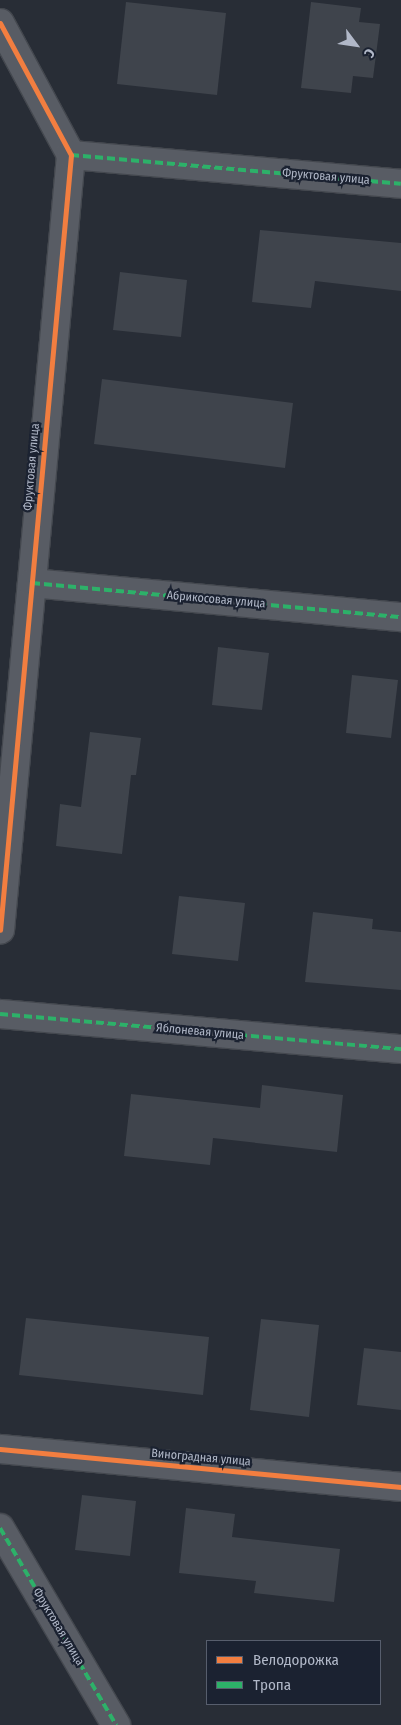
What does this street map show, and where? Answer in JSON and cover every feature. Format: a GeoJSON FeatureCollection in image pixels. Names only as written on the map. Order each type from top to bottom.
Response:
{"type":"FeatureCollection","features":[{"type":"Feature","properties":{"kind":"street"},"geometry":{"type":"LineString","coordinates":[[0,23],[71,155]]}},
{"type":"Feature","properties":{"kind":"street","name":"Фруктовая улица"},"geometry":{"type":"LineString","coordinates":[[0,930],[71,155],[401,184]]}},
{"type":"Feature","properties":{"kind":"street","name":"Абрикосовая улица"},"geometry":{"type":"LineString","coordinates":[[32,583],[401,617]]}},
{"type":"Feature","properties":{"kind":"street","name":"Яблоневая улица"},"geometry":{"type":"LineString","coordinates":[[0,1014],[401,1049]]}},
{"type":"Feature","properties":{"kind":"street","name":"Виноградная улица"},"geometry":{"type":"LineString","coordinates":[[0,1449],[401,1487]]}},
{"type":"Feature","properties":{"kind":"street","name":"Фруктовая улица"},"geometry":{"type":"LineString","coordinates":[[0,1528],[116,1725]]}},
{"type":"Feature","properties":{"kind":"building"},"geometry":{"type":"Polygon","coordinates":[[[126,2],[226,13],[217,95],[117,84],[126,2]]]}},
{"type":"Feature","properties":{"kind":"building"},"geometry":{"type":"Polygon","coordinates":[[[311,2],[361,8],[359,22],[380,24],[373,78],[353,76],[351,93],[301,88],[311,2]]]}},
{"type":"Feature","properties":{"kind":"building"},"geometry":{"type":"Polygon","coordinates":[[[260,230],[401,243],[401,291],[315,281],[311,308],[252,302],[260,230]]]}},
{"type":"Feature","properties":{"kind":"building"},"geometry":{"type":"Polygon","coordinates":[[[120,272],[187,280],[181,337],[113,330],[120,272]]]}},
{"type":"Feature","properties":{"kind":"building"},"geometry":{"type":"Polygon","coordinates":[[[102,379],[293,403],[285,468],[94,444],[102,379]]]}},
{"type":"Feature","properties":{"kind":"building"},"geometry":{"type":"Polygon","coordinates":[[[218,647],[269,653],[262,710],[212,705],[218,647]]]}},
{"type":"Feature","properties":{"kind":"building"},"geometry":{"type":"Polygon","coordinates":[[[352,675],[398,680],[391,738],[346,733],[352,675]]]}},
{"type":"Feature","properties":{"kind":"building"},"geometry":{"type":"Polygon","coordinates":[[[90,732],[141,738],[136,775],[131,775],[122,854],[56,846],[60,804],[81,807],[90,732]]]}},
{"type":"Feature","properties":{"kind":"building"},"geometry":{"type":"Polygon","coordinates":[[[179,896],[245,903],[238,961],[172,954],[179,896]]]}},
{"type":"Feature","properties":{"kind":"building"},"geometry":{"type":"Polygon","coordinates":[[[313,912],[373,919],[372,929],[401,932],[401,990],[305,982],[313,912]]]}},
{"type":"Feature","properties":{"kind":"building"},"geometry":{"type":"Polygon","coordinates":[[[262,1085],[343,1095],[337,1152],[213,1138],[210,1165],[124,1156],[131,1094],[260,1108],[262,1085]]]}},
{"type":"Feature","properties":{"kind":"building"},"geometry":{"type":"Polygon","coordinates":[[[26,1318],[209,1337],[203,1395],[19,1375],[26,1318]]]}},
{"type":"Feature","properties":{"kind":"building"},"geometry":{"type":"Polygon","coordinates":[[[261,1319],[319,1325],[309,1417],[250,1410],[261,1319]]]}},
{"type":"Feature","properties":{"kind":"building"},"geometry":{"type":"Polygon","coordinates":[[[364,1348],[401,1352],[401,1410],[357,1405],[364,1348]]]}},
{"type":"Feature","properties":{"kind":"building"},"geometry":{"type":"Polygon","coordinates":[[[82,1495],[136,1501],[130,1556],[75,1550],[82,1495]]]}},
{"type":"Feature","properties":{"kind":"building"},"geometry":{"type":"Polygon","coordinates":[[[186,1508],[235,1514],[232,1537],[340,1549],[334,1602],[254,1593],[256,1581],[179,1573],[186,1508]]]}},
{"type":"Feature","properties":{"kind":"marked path"},"geometry":{"type":"LineString","coordinates":[[71,155],[401,184]]}},
{"type":"Feature","properties":{"kind":"marked path"},"geometry":{"type":"LineString","coordinates":[[32,583],[401,617]]}},
{"type":"Feature","properties":{"kind":"marked path"},"geometry":{"type":"LineString","coordinates":[[0,1014],[401,1049]]}},
{"type":"Feature","properties":{"kind":"marked path"},"geometry":{"type":"LineString","coordinates":[[0,1528],[116,1725]]}},
{"type":"Feature","properties":{"kind":"cycle path"},"geometry":{"type":"LineString","coordinates":[[0,23],[71,155],[0,930]]}},
{"type":"Feature","properties":{"kind":"cycle path"},"geometry":{"type":"LineString","coordinates":[[0,1449],[401,1487]]}}]}
